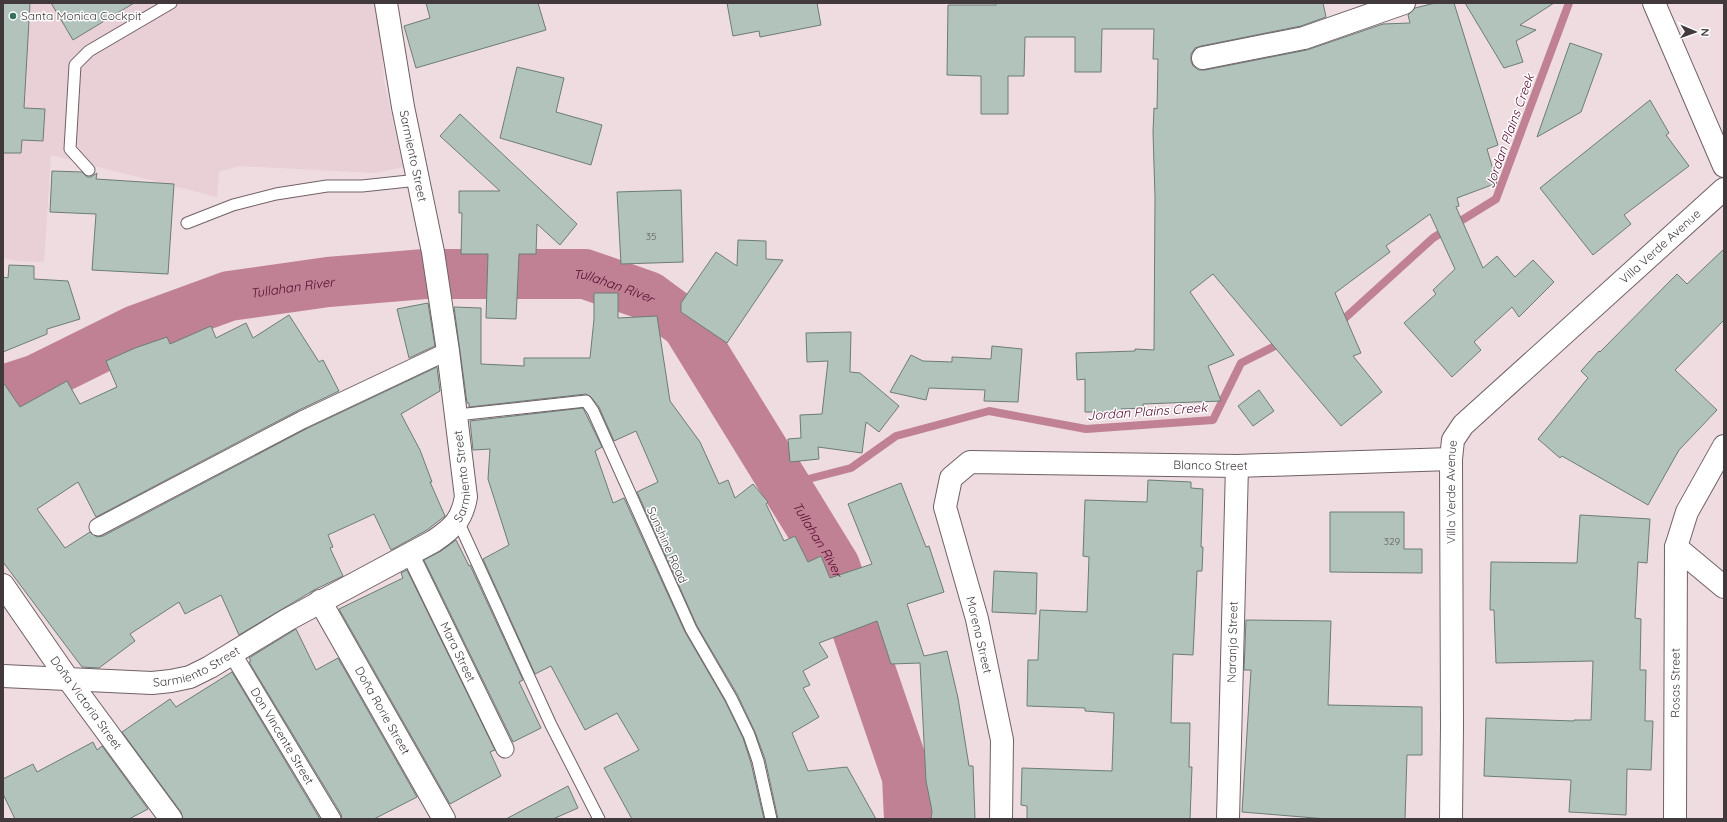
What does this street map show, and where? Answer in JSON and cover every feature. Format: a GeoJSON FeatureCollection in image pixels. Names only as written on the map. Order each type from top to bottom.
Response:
{"type":"FeatureCollection","features":[{"type":"Feature","properties":{"kind":"street","name":"Sarmiento Street"},"geometry":{"type":"LineString","coordinates":[[3,676],[152,682],[171,681],[190,677],[210,667],[320,601],[438,538],[458,521],[464,509],[466,497],[457,415],[433,252],[410,148],[386,3]]}},
{"type":"Feature","properties":{"kind":"street"},"geometry":{"type":"LineString","coordinates":[[1203,58],[1304,38],[1404,3]]}},
{"type":"Feature","properties":{"kind":"street"},"geometry":{"type":"LineString","coordinates":[[1654,3],[1724,166]]}},
{"type":"Feature","properties":{"kind":"street","name":"Villa Verde Avenue"},"geometry":{"type":"LineString","coordinates":[[1451,819],[1451,459],[1454,440],[1463,425],[1724,189]]}},
{"type":"Feature","properties":{"kind":"street"},"geometry":{"type":"LineString","coordinates":[[98,528],[302,420],[448,351]]}},
{"type":"Feature","properties":{"kind":"street","name":"Rosas Street"},"geometry":{"type":"LineString","coordinates":[[1675,819],[1676,547],[1687,512],[1724,446]]}},
{"type":"Feature","properties":{"kind":"street","name":"Blanco Street"},"geometry":{"type":"LineString","coordinates":[[970,462],[1237,466],[1451,459]]}},
{"type":"Feature","properties":{"kind":"street","name":"Morena Street"},"geometry":{"type":"LineString","coordinates":[[970,462],[951,478],[945,507],[976,619],[1002,740],[1001,819]]}},
{"type":"Feature","properties":{"kind":"street","name":"Naranja Street"},"geometry":{"type":"LineString","coordinates":[[1228,819],[1237,466]]}},
{"type":"Feature","properties":{"kind":"street"},"geometry":{"type":"LineString","coordinates":[[1676,547],[1724,587]]}},
{"type":"Feature","properties":{"kind":"street","name":"Mara Street"},"geometry":{"type":"LineString","coordinates":[[410,554],[506,749]]}},
{"type":"Feature","properties":{"kind":"street","name":"Doña Victoria Street"},"geometry":{"type":"LineString","coordinates":[[3,585],[68,679],[171,819]]}},
{"type":"Feature","properties":{"kind":"street","name":"Doña Rorie Street"},"geometry":{"type":"LineString","coordinates":[[320,601],[444,819]]}},
{"type":"Feature","properties":{"kind":"street","name":"Don Vincente Street"},"geometry":{"type":"LineString","coordinates":[[232,653],[332,819]]}},
{"type":"Feature","properties":{"kind":"lane"},"geometry":{"type":"LineString","coordinates":[[88,170],[70,149],[75,65],[88,51],[171,3]]}},
{"type":"Feature","properties":{"kind":"lane"},"geometry":{"type":"LineString","coordinates":[[187,223],[233,205],[276,194],[327,186],[362,186],[418,180]]}},
{"type":"Feature","properties":{"kind":"lane","name":"Sunshine Road"},"geometry":{"type":"LineString","coordinates":[[457,415],[586,401],[593,411],[691,629],[731,698],[749,735],[758,761],[771,819]]}},
{"type":"Feature","properties":{"kind":"lane"},"geometry":{"type":"LineString","coordinates":[[458,521],[551,724],[599,819]]}},
{"type":"Feature","properties":{"kind":"shaded area"},"geometry":{"type":"Polygon","coordinates":[[[3,3],[379,3],[384,81],[403,167],[375,173],[239,166],[219,172],[217,197],[51,155],[44,262],[16,261],[3,258],[3,3]]]}},
{"type":"Feature","properties":{"kind":"building"},"geometry":{"type":"Polygon","coordinates":[[[3,3],[30,3],[24,108],[45,109],[43,141],[22,140],[21,153],[3,153],[3,3]]]}},
{"type":"Feature","properties":{"kind":"building"},"geometry":{"type":"Polygon","coordinates":[[[51,3],[134,3],[73,40],[51,3]]]}},
{"type":"Feature","properties":{"kind":"building"},"geometry":{"type":"Polygon","coordinates":[[[426,3],[538,3],[546,30],[416,68],[404,26],[430,18],[426,3]]]}},
{"type":"Feature","properties":{"kind":"building"},"geometry":{"type":"Polygon","coordinates":[[[727,3],[817,3],[821,25],[760,37],[759,31],[733,36],[727,3]]]}},
{"type":"Feature","properties":{"kind":"building"},"geometry":{"type":"Polygon","coordinates":[[[996,3],[1323,3],[1326,17],[1301,26],[1195,48],[1191,54],[1193,66],[1199,70],[1205,70],[1307,50],[1383,24],[1410,23],[1408,15],[1415,8],[1435,3],[1454,3],[1498,145],[1487,149],[1497,183],[1457,198],[1459,206],[1456,207],[1483,268],[1497,256],[1515,277],[1533,260],[1554,282],[1519,317],[1512,307],[1474,342],[1481,350],[1452,377],[1404,323],[1436,294],[1433,290],[1455,269],[1430,214],[1386,246],[1390,252],[1335,293],[1361,353],[1353,356],[1382,392],[1341,426],[1213,274],[1190,292],[1234,355],[1208,366],[1221,401],[1143,404],[1144,408],[1121,409],[1121,412],[1085,412],[1085,379],[1077,380],[1076,353],[1135,351],[1135,349],[1154,350],[1155,197],[1153,132],[1154,108],[1157,109],[1158,59],[1153,59],[1154,29],[1102,29],[1101,72],[1075,72],[1075,37],[1025,37],[1024,76],[1008,76],[1008,114],[981,114],[981,76],[947,75],[948,5],[996,5],[996,3]]]}},
{"type":"Feature","properties":{"kind":"building"},"geometry":{"type":"Polygon","coordinates":[[[1465,3],[1554,3],[1520,25],[1536,30],[1516,41],[1523,62],[1504,68],[1465,3]]]}},
{"type":"Feature","properties":{"kind":"building"},"geometry":{"type":"Polygon","coordinates":[[[1570,43],[1602,54],[1581,112],[1537,137],[1570,43]]]}},
{"type":"Feature","properties":{"kind":"building"},"geometry":{"type":"Polygon","coordinates":[[[517,67],[564,78],[556,112],[602,125],[591,165],[500,138],[517,67]]]}},
{"type":"Feature","properties":{"kind":"building"},"geometry":{"type":"Polygon","coordinates":[[[1650,100],[1669,133],[1666,135],[1689,166],[1624,215],[1631,224],[1593,255],[1540,188],[1650,100]]]}},
{"type":"Feature","properties":{"kind":"building"},"geometry":{"type":"Polygon","coordinates":[[[460,114],[577,224],[560,245],[537,224],[536,254],[519,254],[516,319],[486,318],[488,254],[461,254],[462,213],[459,213],[459,191],[500,191],[440,136],[460,114]]]}},
{"type":"Feature","properties":{"kind":"building"},"geometry":{"type":"Polygon","coordinates":[[[52,171],[82,172],[87,177],[91,177],[97,173],[96,179],[174,184],[168,274],[92,270],[96,214],[50,212],[52,171]]]}},
{"type":"Feature","properties":{"kind":"building"},"geometry":{"type":"Polygon","coordinates":[[[681,190],[683,262],[621,264],[617,192],[681,190]]]}},
{"type":"Feature","properties":{"kind":"building"},"geometry":{"type":"Polygon","coordinates":[[[738,240],[766,241],[766,259],[783,260],[727,343],[681,312],[681,303],[716,252],[737,266],[738,240]]]}},
{"type":"Feature","properties":{"kind":"building"},"geometry":{"type":"Polygon","coordinates":[[[1724,249],[1724,320],[1675,370],[1717,410],[1679,450],[1648,505],[1562,456],[1560,458],[1538,439],[1588,378],[1581,371],[1599,351],[1600,352],[1677,274],[1687,284],[1724,249]]]}},
{"type":"Feature","properties":{"kind":"building"},"geometry":{"type":"Polygon","coordinates":[[[9,265],[34,266],[34,279],[68,281],[80,319],[47,329],[47,334],[3,352],[3,277],[8,278],[9,265]]]}},
{"type":"Feature","properties":{"kind":"building"},"geometry":{"type":"Polygon","coordinates":[[[594,293],[618,293],[618,318],[657,316],[670,401],[700,442],[719,484],[728,480],[735,498],[753,484],[768,502],[766,504],[784,541],[795,536],[808,562],[821,556],[830,578],[872,564],[848,504],[901,483],[926,547],[929,546],[944,592],[907,604],[924,656],[947,651],[958,698],[969,766],[973,766],[975,819],[931,819],[932,811],[926,781],[920,663],[891,664],[877,621],[819,643],[828,657],[803,671],[810,685],[803,688],[819,717],[792,733],[808,771],[847,767],[876,819],[778,819],[765,759],[755,732],[737,694],[697,626],[637,492],[658,482],[636,431],[614,441],[599,407],[591,397],[586,394],[469,407],[469,403],[467,403],[454,307],[481,308],[481,364],[524,366],[524,358],[590,358],[594,319],[594,293]]]}},
{"type":"Feature","properties":{"kind":"building"},"geometry":{"type":"Polygon","coordinates":[[[428,303],[435,346],[409,358],[397,309],[428,303]]]}},
{"type":"Feature","properties":{"kind":"building"},"geometry":{"type":"Polygon","coordinates":[[[289,315],[319,362],[323,360],[339,391],[297,411],[96,517],[78,482],[37,509],[65,548],[90,532],[97,537],[103,536],[306,429],[437,367],[440,391],[401,414],[420,450],[432,482],[430,482],[445,516],[427,530],[391,550],[374,514],[328,535],[333,547],[330,548],[343,576],[314,590],[239,635],[221,595],[185,614],[179,602],[130,634],[135,641],[99,668],[82,667],[3,562],[3,382],[20,407],[67,381],[80,404],[117,387],[106,361],[135,348],[167,337],[170,344],[211,326],[216,338],[246,323],[253,338],[289,315]]]}},
{"type":"Feature","properties":{"kind":"building"},"geometry":{"type":"Polygon","coordinates":[[[851,332],[850,372],[860,373],[899,406],[879,432],[866,422],[862,453],[818,447],[819,459],[790,462],[788,439],[801,438],[800,415],[822,414],[828,361],[807,362],[806,333],[851,332]]]}},
{"type":"Feature","properties":{"kind":"building"},"geometry":{"type":"Polygon","coordinates":[[[992,346],[1022,349],[1018,402],[984,401],[985,390],[929,388],[926,400],[890,392],[911,355],[923,361],[952,362],[952,357],[991,359],[992,346]]]}},
{"type":"Feature","properties":{"kind":"building"},"geometry":{"type":"Polygon","coordinates":[[[1259,390],[1274,411],[1253,426],[1238,406],[1259,390]]]}},
{"type":"Feature","properties":{"kind":"building"},"geometry":{"type":"Polygon","coordinates":[[[583,408],[602,447],[595,451],[613,503],[624,498],[685,632],[725,701],[743,738],[751,763],[764,819],[632,819],[604,768],[639,750],[617,713],[585,730],[551,666],[535,674],[483,559],[509,545],[488,479],[490,449],[473,450],[470,421],[583,408]]]}},
{"type":"Feature","properties":{"kind":"building"},"geometry":{"type":"Polygon","coordinates":[[[1148,480],[1191,482],[1191,488],[1203,489],[1201,547],[1203,547],[1202,571],[1197,571],[1193,655],[1173,654],[1171,723],[1190,723],[1189,767],[1192,767],[1190,819],[1027,819],[1027,806],[1021,805],[1022,768],[1112,771],[1114,713],[1085,711],[1085,708],[1027,706],[1028,660],[1038,660],[1040,610],[1087,612],[1089,557],[1083,556],[1085,500],[1147,502],[1148,480]]]}},
{"type":"Feature","properties":{"kind":"building"},"geometry":{"type":"Polygon","coordinates":[[[1330,512],[1404,512],[1404,549],[1422,549],[1422,573],[1330,572],[1330,512]]]}},
{"type":"Feature","properties":{"kind":"building"},"geometry":{"type":"Polygon","coordinates":[[[1580,515],[1650,519],[1647,563],[1638,562],[1635,618],[1641,619],[1640,670],[1646,670],[1645,721],[1653,721],[1651,770],[1627,769],[1626,815],[1569,812],[1571,780],[1484,776],[1486,718],[1574,721],[1591,720],[1593,661],[1496,663],[1494,610],[1490,610],[1491,562],[1577,563],[1580,515]]]}},
{"type":"Feature","properties":{"kind":"building"},"geometry":{"type":"Polygon","coordinates":[[[456,540],[469,566],[470,565],[523,680],[519,682],[541,728],[513,742],[424,560],[441,551],[456,540]]]}},
{"type":"Feature","properties":{"kind":"building"},"geometry":{"type":"Polygon","coordinates":[[[407,570],[495,750],[490,752],[501,776],[450,804],[339,609],[403,578],[401,573],[407,570]]]}},
{"type":"Feature","properties":{"kind":"building"},"geometry":{"type":"Polygon","coordinates":[[[994,571],[1037,573],[1036,614],[992,612],[994,571]]]}},
{"type":"Feature","properties":{"kind":"building"},"geometry":{"type":"Polygon","coordinates":[[[1246,620],[1331,621],[1328,705],[1422,707],[1422,755],[1407,755],[1405,819],[1327,819],[1242,812],[1251,670],[1244,670],[1246,620]]]}},
{"type":"Feature","properties":{"kind":"building"},"geometry":{"type":"Polygon","coordinates":[[[296,629],[316,670],[338,658],[417,797],[374,819],[342,819],[341,814],[249,662],[251,661],[249,658],[296,629]]]}},
{"type":"Feature","properties":{"kind":"building"},"geometry":{"type":"Polygon","coordinates":[[[232,672],[320,819],[183,819],[181,812],[122,732],[170,699],[176,707],[232,672]]]}},
{"type":"Feature","properties":{"kind":"building"},"geometry":{"type":"Polygon","coordinates":[[[93,742],[97,750],[102,746],[148,809],[129,819],[15,819],[3,794],[3,779],[33,764],[37,772],[93,742]]]}},
{"type":"Feature","properties":{"kind":"building"},"geometry":{"type":"Polygon","coordinates":[[[568,786],[578,808],[553,819],[506,819],[568,786]]]}},
{"type":"Feature","properties":{"kind":"waterway","name":"Jordan Plains Creek"},"geometry":{"type":"LineString","coordinates":[[1337,321],[1345,318],[1433,238],[1496,199],[1569,3]]}},
{"type":"Feature","properties":{"kind":"waterway","name":"Tullahan River"},"geometry":{"type":"LineString","coordinates":[[3,390],[37,379],[136,330],[229,296],[328,282],[425,274],[585,274],[648,296],[686,324],[835,566],[907,777],[909,819]]}},
{"type":"Feature","properties":{"kind":"waterway","name":"Jordan Plains Creek"},"geometry":{"type":"LineString","coordinates":[[785,485],[851,468],[896,436],[989,411],[1086,429],[1213,420],[1241,363],[1283,342]]}},
{"type":"Feature","properties":{"kind":"place","name":"Santa Monica Cockpit"},"geometry":{"type":"Point","coordinates":[13,16]}}]}
